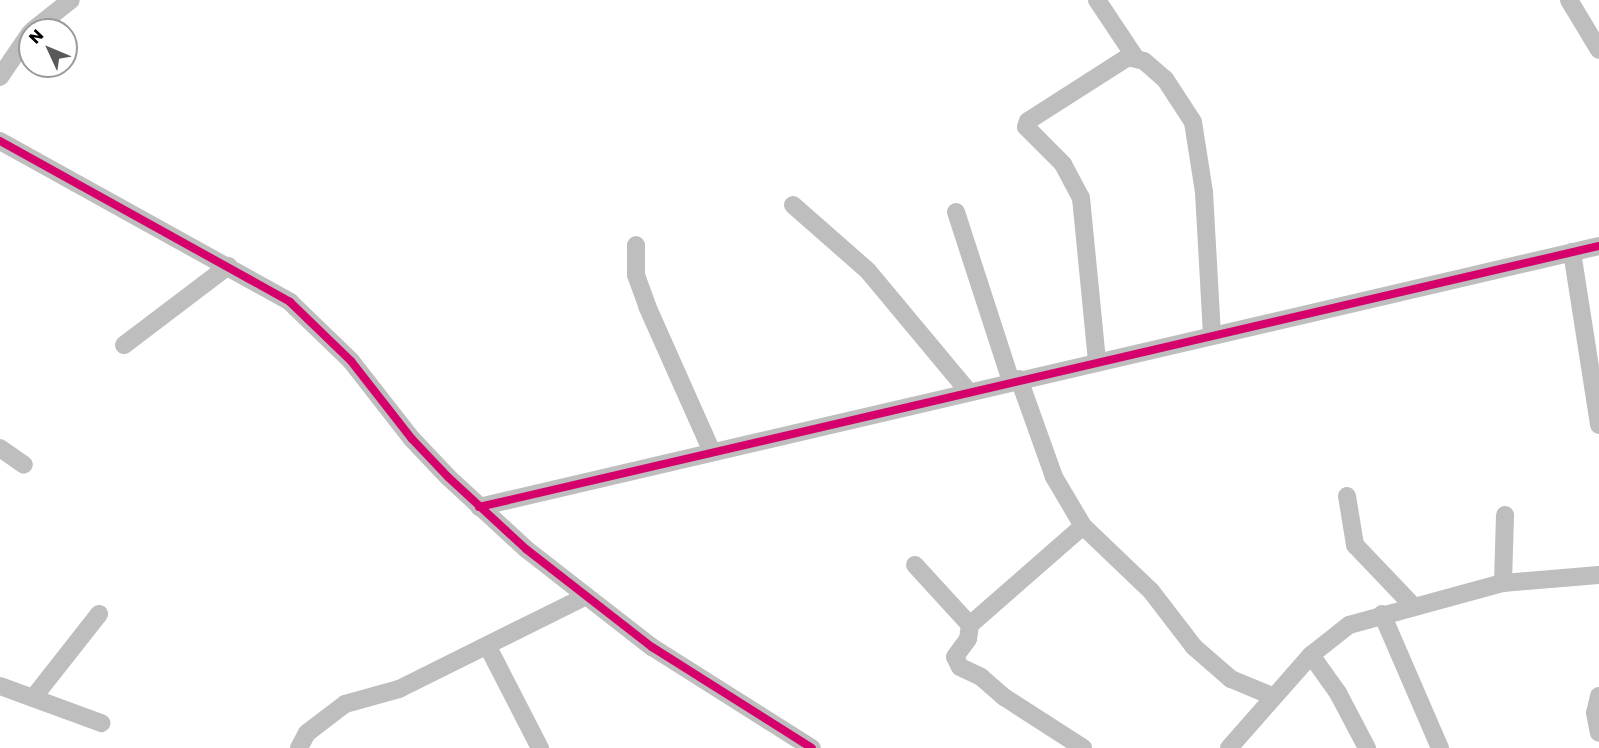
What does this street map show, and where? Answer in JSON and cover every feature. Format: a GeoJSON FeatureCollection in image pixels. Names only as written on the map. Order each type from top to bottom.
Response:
{"type":"FeatureCollection","features":[{"type":"Feature","properties":{"kind":"street"},"geometry":{"type":"LineString","coordinates":[[48,18],[71,0]]}},
{"type":"Feature","properties":{"kind":"street"},"geometry":{"type":"LineString","coordinates":[[1097,0],[1135,57],[1165,79],[1193,122],[1204,192],[1212,335]]}},
{"type":"Feature","properties":{"kind":"street"},"geometry":{"type":"LineString","coordinates":[[1569,0],[1599,50]]}},
{"type":"Feature","properties":{"kind":"street"},"geometry":{"type":"LineString","coordinates":[[0,78],[18,51]]}},
{"type":"Feature","properties":{"kind":"street"},"geometry":{"type":"LineString","coordinates":[[1097,361],[1081,198],[1063,164],[1031,134],[1026,123],[1112,65],[1135,57]]}},
{"type":"Feature","properties":{"kind":"street"},"geometry":{"type":"LineString","coordinates":[[0,141],[290,302],[320,328],[351,361],[412,439],[479,507],[584,597],[652,647],[812,748]]}},
{"type":"Feature","properties":{"kind":"street"},"geometry":{"type":"LineString","coordinates":[[793,205],[868,271],[968,391]]}},
{"type":"Feature","properties":{"kind":"street"},"geometry":{"type":"LineString","coordinates":[[956,212],[1015,380],[1054,477],[1083,526],[1151,591],[1203,656],[1231,679],[1272,696]]}},
{"type":"Feature","properties":{"kind":"street"},"geometry":{"type":"LineString","coordinates":[[636,245],[636,275],[647,306],[711,452]]}},
{"type":"Feature","properties":{"kind":"street"},"geometry":{"type":"LineString","coordinates":[[479,507],[1015,380],[1599,246]]}},
{"type":"Feature","properties":{"kind":"street"},"geometry":{"type":"LineString","coordinates":[[1572,252],[1599,425]]}},
{"type":"Feature","properties":{"kind":"street"},"geometry":{"type":"LineString","coordinates":[[124,345],[228,266]]}},
{"type":"Feature","properties":{"kind":"street"},"geometry":{"type":"LineString","coordinates":[[0,448],[24,465]]}},
{"type":"Feature","properties":{"kind":"street"},"geometry":{"type":"LineString","coordinates":[[1347,496],[1355,545],[1413,606]]}},
{"type":"Feature","properties":{"kind":"street"},"geometry":{"type":"LineString","coordinates":[[1503,583],[1505,515]]}},
{"type":"Feature","properties":{"kind":"street"},"geometry":{"type":"LineString","coordinates":[[1083,526],[970,626],[968,639],[955,657],[955,663],[1083,748]]}},
{"type":"Feature","properties":{"kind":"street"},"geometry":{"type":"LineString","coordinates":[[915,565],[970,626]]}},
{"type":"Feature","properties":{"kind":"street"},"geometry":{"type":"LineString","coordinates":[[1229,748],[1272,696],[1311,655],[1349,625],[1382,614],[1503,583],[1599,575]]}},
{"type":"Feature","properties":{"kind":"street"},"geometry":{"type":"LineString","coordinates":[[299,748],[307,733],[345,704],[399,689],[488,647],[584,597]]}},
{"type":"Feature","properties":{"kind":"street"},"geometry":{"type":"LineString","coordinates":[[33,698],[99,614]]}},
{"type":"Feature","properties":{"kind":"street"},"geometry":{"type":"LineString","coordinates":[[1382,614],[1440,748]]}},
{"type":"Feature","properties":{"kind":"street"},"geometry":{"type":"LineString","coordinates":[[488,647],[540,748]]}},
{"type":"Feature","properties":{"kind":"street"},"geometry":{"type":"LineString","coordinates":[[1311,655],[1338,693],[1367,748]]}},
{"type":"Feature","properties":{"kind":"street"},"geometry":{"type":"LineString","coordinates":[[0,686],[101,723]]}},
{"type":"Feature","properties":{"kind":"street"},"geometry":{"type":"LineString","coordinates":[[1599,696],[1595,713],[1599,733]]}},
{"type":"Feature","properties":{"kind":"cycle path"},"geometry":{"type":"LineString","coordinates":[[0,141],[290,302],[351,361],[412,439],[448,477],[526,549],[652,647],[812,748]]}},
{"type":"Feature","properties":{"kind":"cycle path"},"geometry":{"type":"LineString","coordinates":[[479,507],[1599,246]]}}]}
